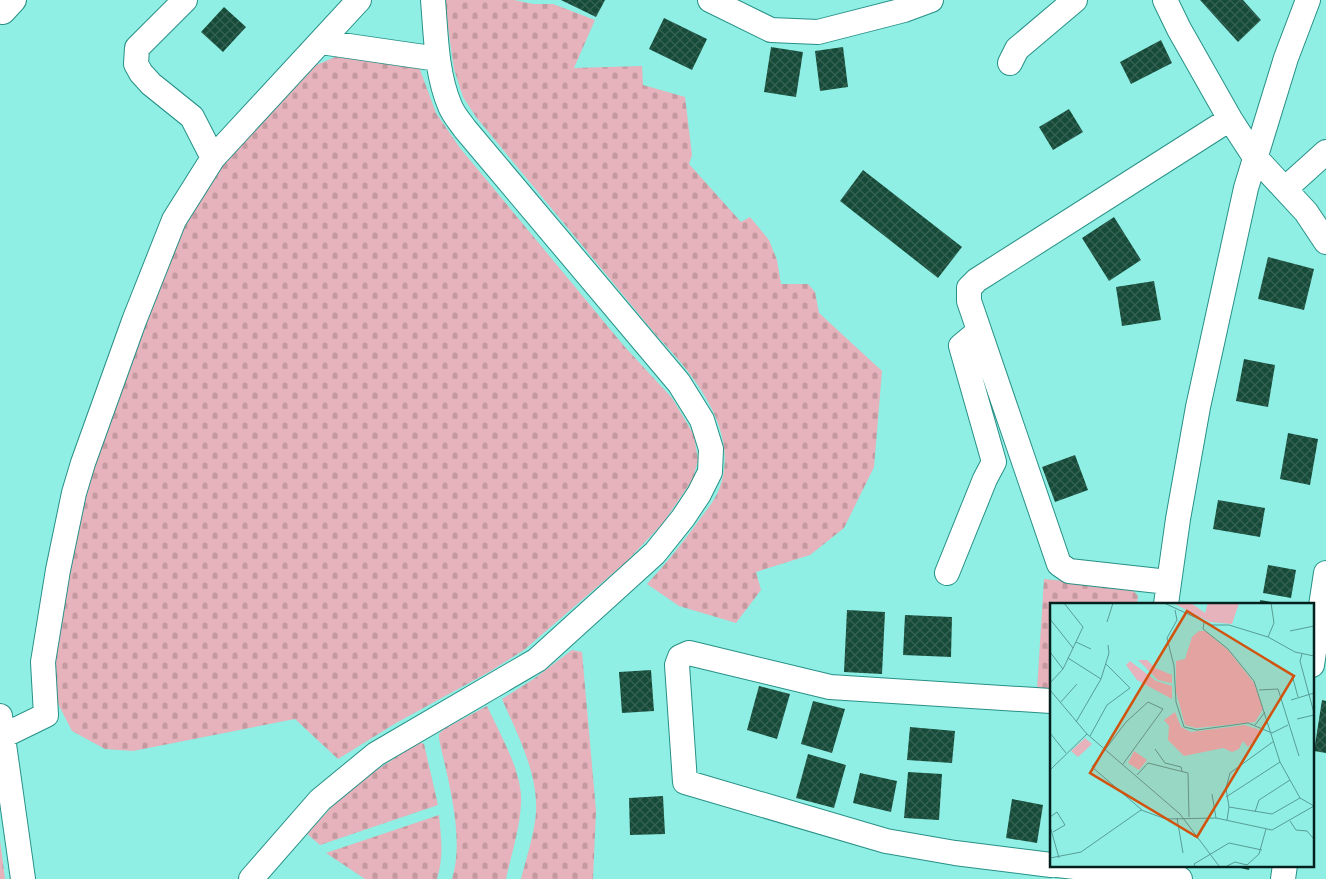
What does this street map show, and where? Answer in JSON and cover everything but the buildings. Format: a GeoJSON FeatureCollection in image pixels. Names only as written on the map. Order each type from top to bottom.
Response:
{"type":"FeatureCollection","features":[{"type":"Feature","properties":{"kind":"street"},"geometry":{"type":"LineString","coordinates":[[185,0],[137,48],[136,64],[151,84],[192,117],[213,158]]}},
{"type":"Feature","properties":{"kind":"street"},"geometry":{"type":"LineString","coordinates":[[23,879],[2,726],[46,715],[43,662],[58,570],[74,493],[82,463],[134,321],[174,220],[213,158],[359,0]]}},
{"type":"Feature","properties":{"kind":"street"},"geometry":{"type":"LineString","coordinates":[[251,879],[320,800],[376,754],[537,660],[588,616],[655,553],[699,494],[710,472],[711,449],[702,420],[679,383],[465,129],[451,108],[445,92],[438,59],[433,0]]}},
{"type":"Feature","properties":{"kind":"street"},"geometry":{"type":"LineString","coordinates":[[710,0],[771,30],[818,32],[904,10],[931,0]]}},
{"type":"Feature","properties":{"kind":"street"},"geometry":{"type":"LineString","coordinates":[[1010,63],[1017,49],[1075,0]]}},
{"type":"Feature","properties":{"kind":"street"},"geometry":{"type":"LineString","coordinates":[[1165,0],[1179,29],[1230,119],[1254,156],[1306,212],[1326,242]]}},
{"type":"Feature","properties":{"kind":"street"},"geometry":{"type":"LineString","coordinates":[[1230,119],[977,280],[969,288],[969,300],[979,331],[1060,564],[1069,571],[1167,593],[1198,407],[1222,292],[1254,156],[1286,58],[1308,0]]}},
{"type":"Feature","properties":{"kind":"street"},"geometry":{"type":"LineString","coordinates":[[321,42],[438,59]]}},
{"type":"Feature","properties":{"kind":"street"},"geometry":{"type":"LineString","coordinates":[[1285,189],[1325,155]]}},
{"type":"Feature","properties":{"kind":"street"},"geometry":{"type":"LineString","coordinates":[[947,573],[994,462],[961,346],[979,331]]}},
{"type":"Feature","properties":{"kind":"street"},"geometry":{"type":"LineString","coordinates":[[1314,651],[1326,572]]}},
{"type":"Feature","properties":{"kind":"street"},"geometry":{"type":"LineString","coordinates":[[1050,701],[830,687],[689,653],[680,657],[677,665],[685,782],[886,841],[955,853],[1050,864]]}},
{"type":"Feature","properties":{"kind":"street"},"geometry":{"type":"LineString","coordinates":[[1066,866],[1180,879]]}},
{"type":"Feature","properties":{"kind":"street"},"geometry":{"type":"LineString","coordinates":[[1283,879],[1285,866]]}},
{"type":"Feature","properties":{"kind":"green space"},"geometry":{"type":"Polygon","coordinates":[[[444,0],[514,0],[533,4],[553,4],[595,20],[574,68],[642,66],[643,85],[685,97],[692,155],[689,164],[741,222],[750,217],[769,240],[777,260],[781,284],[808,284],[815,292],[819,313],[882,371],[874,467],[844,528],[810,555],[756,572],[761,590],[736,623],[679,606],[647,584],[681,544],[717,494],[724,472],[724,450],[720,429],[711,408],[700,388],[686,369],[476,117],[463,97],[454,69],[444,0]]]}},
{"type":"Feature","properties":{"kind":"green space"},"geometry":{"type":"Polygon","coordinates":[[[340,55],[419,67],[436,113],[460,148],[624,346],[672,398],[694,435],[698,460],[693,479],[663,523],[627,561],[524,650],[489,672],[396,723],[338,759],[295,719],[133,751],[105,749],[72,731],[53,694],[54,657],[83,490],[176,240],[224,160],[314,66],[340,55]]]}},
{"type":"Feature","properties":{"kind":"green space"},"geometry":{"type":"Polygon","coordinates":[[[1044,579],[1130,587],[1138,596],[1137,603],[1050,603],[1050,690],[1037,689],[1044,579]]]}},
{"type":"Feature","properties":{"kind":"green space"},"geometry":{"type":"Polygon","coordinates":[[[572,650],[582,652],[596,811],[593,879],[521,879],[534,828],[536,797],[530,768],[502,699],[535,678],[572,650]]]}},
{"type":"Feature","properties":{"kind":"green space"},"geometry":{"type":"Polygon","coordinates":[[[487,706],[510,754],[521,791],[517,832],[506,879],[452,879],[456,863],[456,827],[439,734],[444,729],[487,706]]]}},
{"type":"Feature","properties":{"kind":"green space"},"geometry":{"type":"Polygon","coordinates":[[[419,742],[424,744],[438,805],[320,845],[307,834],[348,789],[419,742]]]}},
{"type":"Feature","properties":{"kind":"green space"},"geometry":{"type":"Polygon","coordinates":[[[439,815],[441,855],[437,879],[365,879],[326,853],[439,815]]]}},
{"type":"Feature","properties":{"kind":"green space"},"geometry":{"type":"Polygon","coordinates":[[[0,840],[5,879],[0,879],[0,840]]]}}]}
